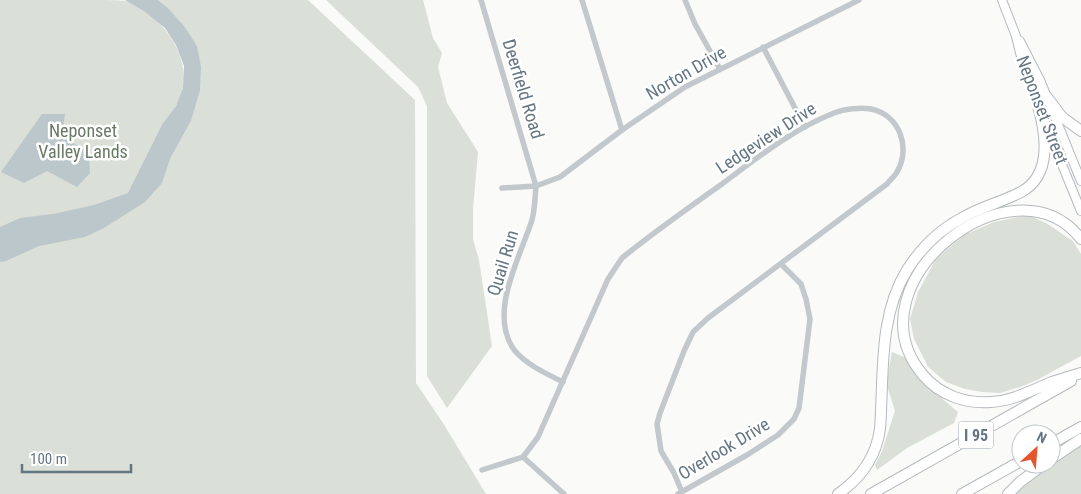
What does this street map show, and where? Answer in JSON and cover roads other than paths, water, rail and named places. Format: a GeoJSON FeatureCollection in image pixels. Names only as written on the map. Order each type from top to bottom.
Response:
{"type":"FeatureCollection","features":[{"type":"Feature","properties":{"kind":"highway"},"geometry":{"type":"LineString","coordinates":[[1047,97],[1062,117],[1081,131]]}},
{"type":"Feature","properties":{"kind":"highway"},"geometry":{"type":"LineString","coordinates":[[838,494],[862,474],[872,458],[877,444],[880,429],[888,324],[893,302],[902,280],[923,249],[946,228],[968,214],[1020,193],[1034,182],[1041,169],[1045,150],[1044,132],[1037,103]]}},
{"type":"Feature","properties":{"kind":"highway"},"geometry":{"type":"LineString","coordinates":[[1081,239],[1064,222],[1051,215],[1036,211],[1010,212],[976,223],[946,241],[923,266],[914,279],[906,298],[903,322],[907,346],[918,368],[934,386],[958,398],[978,402],[999,402],[1081,374]]}},
{"type":"Feature","properties":{"kind":"highway","name":"I 95"},"geometry":{"type":"LineString","coordinates":[[871,494],[1081,374]]}},
{"type":"Feature","properties":{"kind":"highway"},"geometry":{"type":"LineString","coordinates":[[1061,438],[1081,427]]}},
{"type":"Feature","properties":{"kind":"highway"},"geometry":{"type":"LineString","coordinates":[[1061,452],[1081,439]]}},
{"type":"Feature","properties":{"kind":"highway","name":"I 95"},"geometry":{"type":"LineString","coordinates":[[962,494],[1011,467]]}},
{"type":"Feature","properties":{"kind":"highway"},"geometry":{"type":"LineString","coordinates":[[1008,494],[1031,474]]}},
{"type":"Feature","properties":{"kind":"main road","name":"Neponset Street"},"geometry":{"type":"LineString","coordinates":[[1002,0],[1016,36],[1023,66],[1081,211]]}},
{"type":"Feature","properties":{"kind":"main road","name":"Neponset Street"},"geometry":{"type":"LineString","coordinates":[[1016,36],[1032,63],[1081,181]]}},
{"type":"Feature","properties":{"kind":"street","name":"Deerfield Road"},"geometry":{"type":"LineString","coordinates":[[481,0],[536,186]]}},
{"type":"Feature","properties":{"kind":"street"},"geometry":{"type":"LineString","coordinates":[[582,0],[622,130]]}},
{"type":"Feature","properties":{"kind":"street"},"geometry":{"type":"LineString","coordinates":[[684,0],[720,69]]}},
{"type":"Feature","properties":{"kind":"street","name":"Norton Drive"},"geometry":{"type":"LineString","coordinates":[[502,188],[536,186],[560,177],[622,130],[685,87],[859,0]]}},
{"type":"Feature","properties":{"kind":"street"},"geometry":{"type":"LineString","coordinates":[[763,47],[805,127]]}},
{"type":"Feature","properties":{"kind":"street","name":"Ledgeview Drive"},"geometry":{"type":"LineString","coordinates":[[523,457],[538,436],[608,279],[622,258],[766,151],[805,127],[835,112],[857,108],[872,109],[890,119],[897,127],[903,139],[904,150],[897,172],[887,184],[708,318],[693,332],[684,350],[657,424],[661,451],[674,473],[680,493]]}},
{"type":"Feature","properties":{"kind":"street","name":"Quail Run"},"geometry":{"type":"LineString","coordinates":[[536,186],[532,218],[508,286],[505,302],[506,332],[511,344],[522,357],[543,372],[563,382]]}},
{"type":"Feature","properties":{"kind":"street","name":"Overlook Drive"},"geometry":{"type":"LineString","coordinates":[[680,493],[778,435],[794,419],[799,408],[810,319],[806,299],[800,284],[781,264]]}},
{"type":"Feature","properties":{"kind":"street"},"geometry":{"type":"LineString","coordinates":[[482,470],[523,457],[564,494]]}},
{"type":"Feature","properties":{"kind":"park label","name":"Neponset Valley Lands"},"geometry":{"type":"Point","coordinates":[83,141]}}]}
